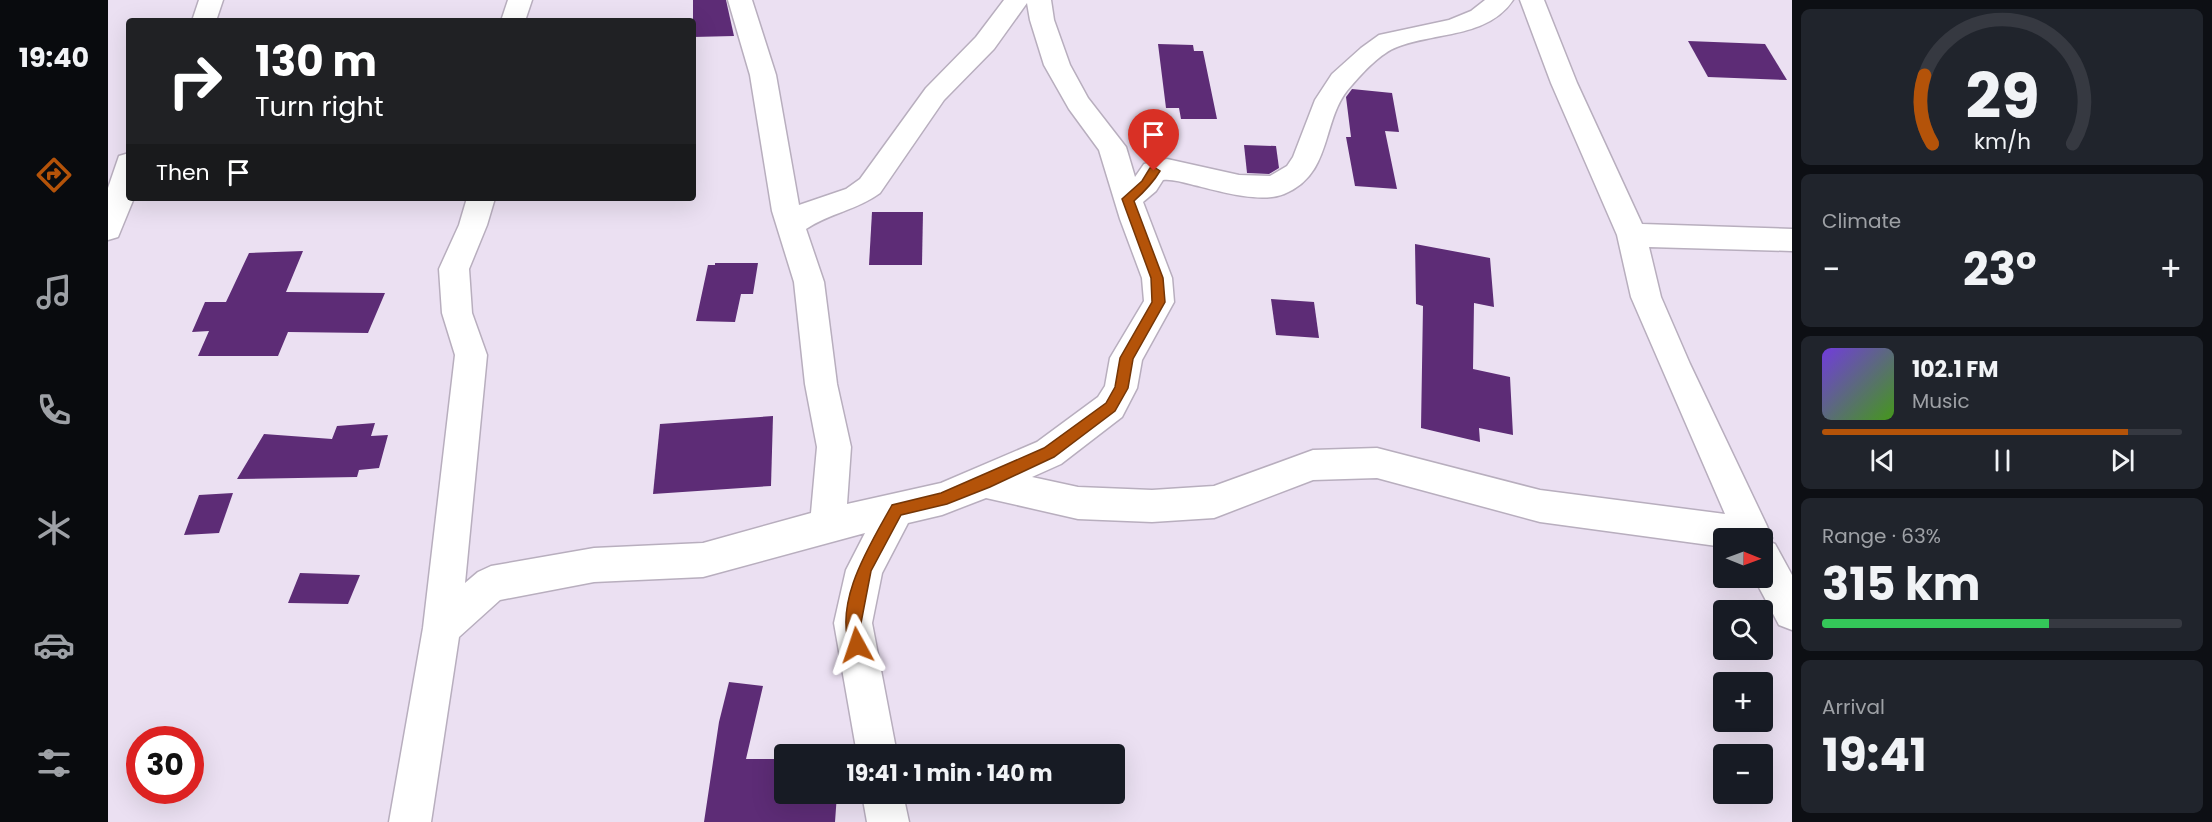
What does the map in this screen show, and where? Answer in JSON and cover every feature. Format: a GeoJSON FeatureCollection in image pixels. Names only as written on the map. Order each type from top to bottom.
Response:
{"type":"FeatureCollection","features":[{"type":"Feature","properties":{"kind":"street"},"geometry":{"type":"LineString","coordinates":[[205,18],[211,0]]}},
{"type":"Feature","properties":{"kind":"street"},"geometry":{"type":"LineString","coordinates":[[514,18],[520,0]]}},
{"type":"Feature","properties":{"kind":"street"},"geometry":{"type":"LineString","coordinates":[[740,0],[763,75],[786,211],[809,282],[816,349],[834,447],[828,525]]}},
{"type":"Feature","properties":{"kind":"street"},"geometry":{"type":"LineString","coordinates":[[790,225],[810,212],[856,196],[870,186],[935,94],[985,43],[1017,0]]}},
{"type":"Feature","properties":{"kind":"street"},"geometry":{"type":"LineString","coordinates":[[442,628],[491,584],[594,565],[703,560],[828,525],[942,499],[1049,453],[1110,407],[1121,388],[1126,358],[1159,302],[1157,278],[1112,147],[1078,103],[1057,65],[1042,20],[1039,0]]}},
{"type":"Feature","properties":{"kind":"street"},"geometry":{"type":"LineString","coordinates":[[1128,199],[1146,184],[1154,171],[1167,169],[1239,185],[1275,186],[1297,173],[1306,160],[1328,100],[1341,80],[1370,54],[1388,41],[1455,26],[1480,16],[1501,0]]}},
{"type":"Feature","properties":{"kind":"street"},"geometry":{"type":"LineString","coordinates":[[1532,0],[1564,83],[1632,235],[1646,297],[1749,528]]}},
{"type":"Feature","properties":{"kind":"street"},"geometry":{"type":"LineString","coordinates":[[108,163],[126,153]]}},
{"type":"Feature","properties":{"kind":"street"},"geometry":{"type":"LineString","coordinates":[[108,228],[117,207],[126,174]]}},
{"type":"Feature","properties":{"kind":"street"},"geometry":{"type":"LineString","coordinates":[[410,822],[442,628],[471,355],[457,313],[454,269],[473,225],[480,201]]}},
{"type":"Feature","properties":{"kind":"street"},"geometry":{"type":"LineString","coordinates":[[1632,235],[1792,240]]}},
{"type":"Feature","properties":{"kind":"street"},"geometry":{"type":"LineString","coordinates":[[985,482],[1078,503],[1152,506],[1214,502],[1313,465],[1377,462],[1540,506],[1713,536]]}},
{"type":"Feature","properties":{"kind":"street"},"geometry":{"type":"LineString","coordinates":[[875,744],[853,623],[864,570],[897,509]]}},
{"type":"Feature","properties":{"kind":"street"},"geometry":{"type":"LineString","coordinates":[[1773,576],[1792,612]]}},
{"type":"Feature","properties":{"kind":"street"},"geometry":{"type":"LineString","coordinates":[[885,804],[888,822]]}},
{"type":"Feature","properties":{"kind":"building"},"geometry":{"type":"Polygon","coordinates":[[[693,0],[726,0],[734,36],[696,37],[696,18],[693,18],[693,0]]]}},
{"type":"Feature","properties":{"kind":"building"},"geometry":{"type":"Polygon","coordinates":[[[1688,41],[1765,44],[1787,80],[1708,77],[1688,41]]]}},
{"type":"Feature","properties":{"kind":"building"},"geometry":{"type":"Polygon","coordinates":[[[1158,44],[1193,45],[1194,51],[1203,51],[1217,119],[1181,119],[1179,108],[1166,108],[1158,44]]]}},
{"type":"Feature","properties":{"kind":"building"},"geometry":{"type":"Polygon","coordinates":[[[1352,89],[1392,93],[1399,132],[1385,131],[1397,189],[1355,186],[1346,137],[1351,137],[1346,97],[1352,89]]]}},
{"type":"Feature","properties":{"kind":"building"},"geometry":{"type":"Polygon","coordinates":[[[1244,145],[1276,146],[1279,168],[1269,174],[1247,173],[1244,145]]]}},
{"type":"Feature","properties":{"kind":"building"},"geometry":{"type":"Polygon","coordinates":[[[872,212],[923,212],[922,265],[869,265],[872,212]]]}},
{"type":"Feature","properties":{"kind":"building"},"geometry":{"type":"Polygon","coordinates":[[[1415,244],[1490,258],[1494,307],[1474,303],[1473,369],[1510,377],[1513,435],[1479,428],[1480,442],[1421,428],[1423,306],[1416,304],[1415,244]]]}},
{"type":"Feature","properties":{"kind":"building"},"geometry":{"type":"Polygon","coordinates":[[[303,251],[286,292],[385,293],[368,333],[288,332],[278,356],[198,356],[209,331],[192,332],[205,302],[226,302],[249,253],[303,251]]]}},
{"type":"Feature","properties":{"kind":"building"},"geometry":{"type":"Polygon","coordinates":[[[715,263],[758,263],[753,294],[741,294],[735,322],[696,321],[708,265],[715,265],[715,263]]]}},
{"type":"Feature","properties":{"kind":"building"},"geometry":{"type":"Polygon","coordinates":[[[1271,299],[1314,302],[1319,338],[1276,335],[1271,299]]]}},
{"type":"Feature","properties":{"kind":"building"},"geometry":{"type":"Polygon","coordinates":[[[773,416],[771,486],[653,494],[660,424],[773,416]]]}},
{"type":"Feature","properties":{"kind":"building"},"geometry":{"type":"Polygon","coordinates":[[[375,423],[371,436],[388,435],[379,468],[359,470],[357,477],[237,479],[264,434],[332,439],[337,426],[375,423]]]}},
{"type":"Feature","properties":{"kind":"building"},"geometry":{"type":"Polygon","coordinates":[[[233,493],[219,533],[184,535],[199,495],[233,493]]]}},
{"type":"Feature","properties":{"kind":"building"},"geometry":{"type":"Polygon","coordinates":[[[300,573],[360,575],[348,604],[288,603],[300,573]]]}},
{"type":"Feature","properties":{"kind":"building"},"geometry":{"type":"Polygon","coordinates":[[[729,682],[763,686],[746,759],[774,759],[774,804],[836,804],[835,822],[704,822],[719,722],[729,682]]]}},
{"type":"Feature","properties":{"kind":"route"},"geometry":{"type":"LineString","coordinates":[[857,645],[853,623],[864,570],[897,509],[942,499],[1049,453],[1110,407],[1121,388],[1126,358],[1159,302],[1157,278],[1128,199],[1146,184],[1154,171]]}}]}
